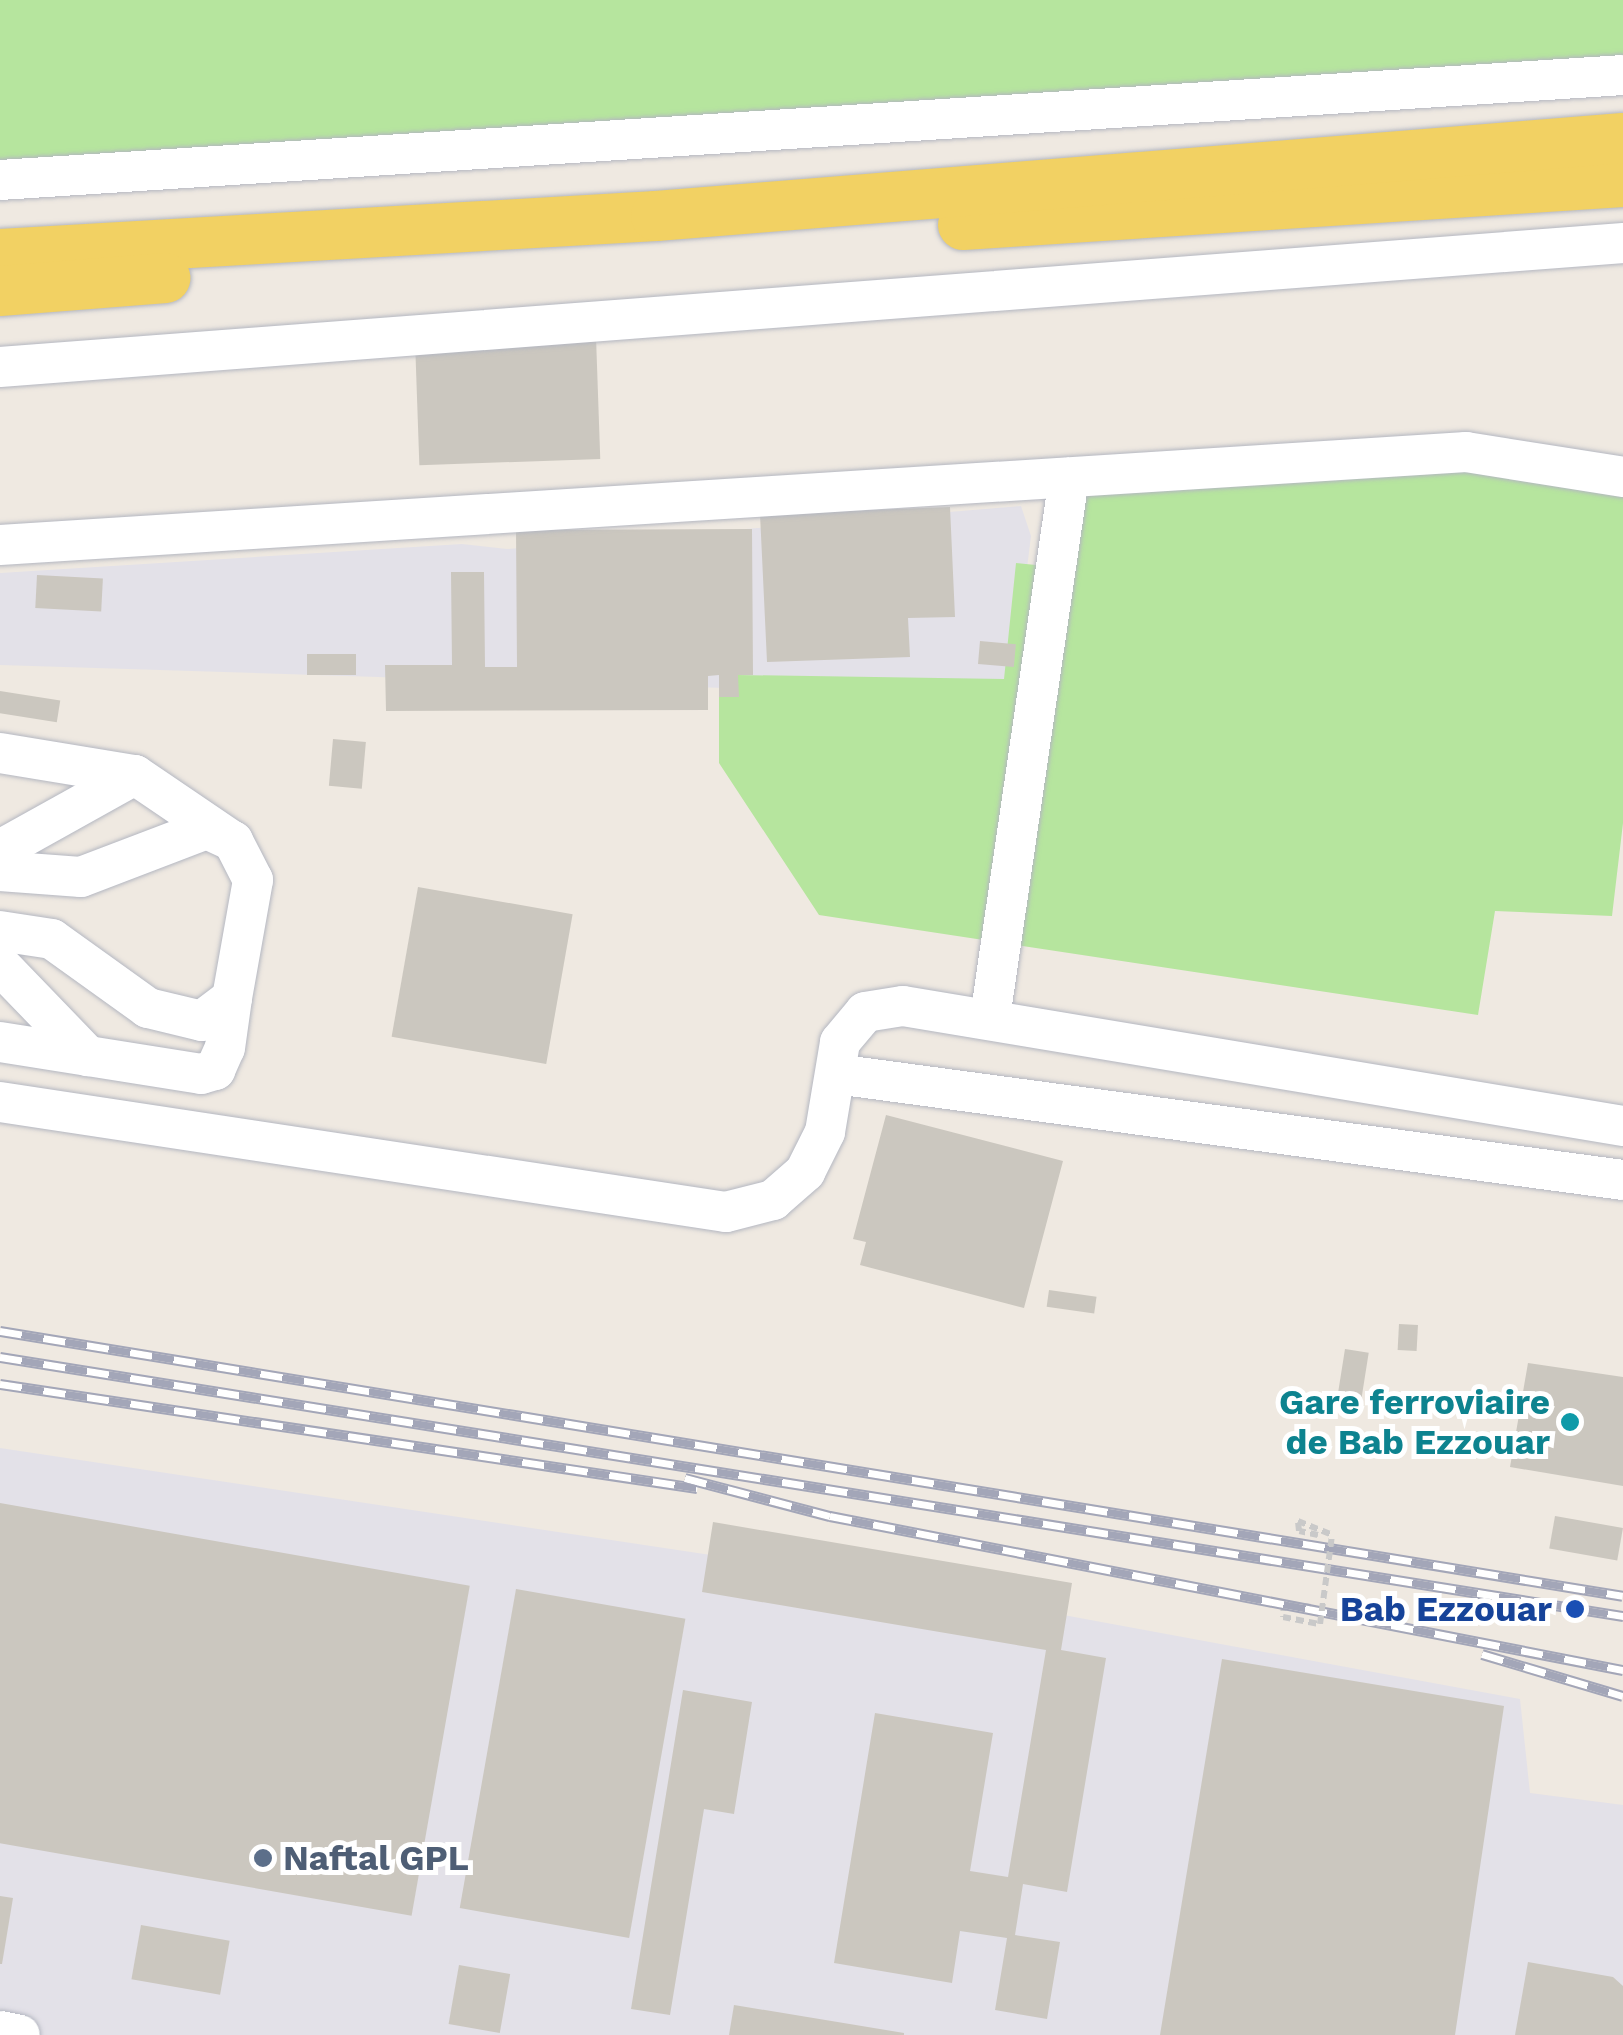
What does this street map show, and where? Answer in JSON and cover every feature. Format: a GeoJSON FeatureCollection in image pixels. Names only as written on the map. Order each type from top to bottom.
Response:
{"type":"FeatureCollection","features":[{"type":"Feature","properties":{"kind":"main road"},"geometry":{"type":"LineString","coordinates":[[0,254],[656,216],[1623,138]]}},
{"type":"Feature","properties":{"kind":"main road"},"geometry":{"type":"LineString","coordinates":[[0,290],[1623,182]]}},
{"type":"Feature","properties":{"kind":"street"},"geometry":{"type":"LineString","coordinates":[[0,180],[1623,75]]}},
{"type":"Feature","properties":{"kind":"street"},"geometry":{"type":"LineString","coordinates":[[0,368],[1623,244]]}},
{"type":"Feature","properties":{"kind":"street"},"geometry":{"type":"LineString","coordinates":[[0,545],[1466,452],[1623,477]]}},
{"type":"Feature","properties":{"kind":"street"},"geometry":{"type":"LineString","coordinates":[[990,1018],[1069,478]]}},
{"type":"Feature","properties":{"kind":"street"},"geometry":{"type":"LineString","coordinates":[[0,779],[18,756],[136,775],[232,842],[253,880],[215,1070],[0,1042]]}},
{"type":"Feature","properties":{"kind":"street"},"geometry":{"type":"LineString","coordinates":[[0,850],[136,775]]}},
{"type":"Feature","properties":{"kind":"street"},"geometry":{"type":"LineString","coordinates":[[0,871],[69,878],[178,832],[207,829],[232,842]]}},
{"type":"Feature","properties":{"kind":"street"},"geometry":{"type":"LineString","coordinates":[[0,931],[75,950],[176,1018],[202,1021],[232,998]]}},
{"type":"Feature","properties":{"kind":"street"},"geometry":{"type":"LineString","coordinates":[[0,965],[88,1056]]}},
{"type":"Feature","properties":{"kind":"street"},"geometry":{"type":"LineString","coordinates":[[0,1102],[726,1212],[773,1200],[805,1172],[836,1074],[840,1042],[865,1012],[903,1006],[1623,1126]]}},
{"type":"Feature","properties":{"kind":"street"},"geometry":{"type":"LineString","coordinates":[[836,1074],[1623,1180]]}},
{"type":"Feature","properties":{"kind":"street"},"geometry":{"type":"LineString","coordinates":[[0,2031],[20,2035]]}},
{"type":"Feature","properties":{"kind":"path"},"geometry":{"type":"LineString","coordinates":[[1310,1608],[1284,1603],[1283,1617],[1320,1624],[1332,1535],[1298,1521],[1299,1531],[1318,1535]]}},
{"type":"Feature","properties":{"kind":"shaded area"},"geometry":{"type":"Polygon","coordinates":[[[1021,506],[1031,536],[1011,697],[0,665],[0,573],[462,544],[507,549],[1021,506]]]}},
{"type":"Feature","properties":{"kind":"shaded area"},"geometry":{"type":"Polygon","coordinates":[[[0,1448],[851,1576],[1520,1699],[1530,1793],[1623,1805],[1623,2035],[0,2035],[0,1448]]]}},
{"type":"Feature","properties":{"kind":"green space"},"geometry":{"type":"Polygon","coordinates":[[[0,0],[1623,0],[1623,62],[0,165],[0,0]]]}},
{"type":"Feature","properties":{"kind":"green space"},"geometry":{"type":"Polygon","coordinates":[[[1458,467],[1623,495],[1623,823],[1612,916],[1495,911],[1478,1015],[819,915],[719,763],[719,697],[738,696],[738,675],[1004,679],[1016,563],[1075,569],[1084,492],[1458,467]]]}},
{"type":"Feature","properties":{"kind":"building"},"geometry":{"type":"Polygon","coordinates":[[[596,337],[600,459],[419,465],[415,343],[596,337]]]}},
{"type":"Feature","properties":{"kind":"building"},"geometry":{"type":"Polygon","coordinates":[[[950,507],[955,617],[908,618],[910,657],[767,662],[760,514],[950,507]]]}},
{"type":"Feature","properties":{"kind":"building"},"geometry":{"type":"Polygon","coordinates":[[[752,529],[753,675],[738,675],[739,697],[719,697],[719,675],[708,676],[708,710],[386,711],[385,665],[452,665],[451,572],[484,572],[485,667],[517,667],[516,530],[752,529]]]}},
{"type":"Feature","properties":{"kind":"building"},"geometry":{"type":"Polygon","coordinates":[[[37,575],[103,578],[101,611],[35,608],[37,575]]]}},
{"type":"Feature","properties":{"kind":"building"},"geometry":{"type":"Polygon","coordinates":[[[980,641],[1016,644],[1014,667],[978,664],[980,641]]]}},
{"type":"Feature","properties":{"kind":"building"},"geometry":{"type":"Polygon","coordinates":[[[307,654],[356,654],[356,675],[307,675],[307,654]]]}},
{"type":"Feature","properties":{"kind":"building"},"geometry":{"type":"Polygon","coordinates":[[[0,691],[60,701],[57,722],[0,713],[0,691]]]}},
{"type":"Feature","properties":{"kind":"building"},"geometry":{"type":"Polygon","coordinates":[[[333,739],[366,742],[362,789],[329,786],[333,739]]]}},
{"type":"Feature","properties":{"kind":"building"},"geometry":{"type":"Polygon","coordinates":[[[418,887],[573,914],[546,1064],[392,1037],[418,887]]]}},
{"type":"Feature","properties":{"kind":"building"},"geometry":{"type":"Polygon","coordinates":[[[886,1115],[1063,1161],[1024,1308],[860,1265],[866,1242],[853,1239],[886,1115]]]}},
{"type":"Feature","properties":{"kind":"building"},"geometry":{"type":"Polygon","coordinates":[[[1049,1290],[1097,1297],[1094,1314],[1047,1307],[1049,1290]]]}},
{"type":"Feature","properties":{"kind":"building"},"geometry":{"type":"Polygon","coordinates":[[[1399,1324],[1418,1325],[1417,1351],[1398,1350],[1399,1324]]]}},
{"type":"Feature","properties":{"kind":"building"},"geometry":{"type":"Polygon","coordinates":[[[1345,1349],[1369,1353],[1362,1397],[1338,1393],[1345,1349]]]}},
{"type":"Feature","properties":{"kind":"building","name":"Gare ferroviaire de Bab Ezzouar"},"geometry":{"type":"Polygon","coordinates":[[[1528,1363],[1623,1377],[1623,1486],[1510,1467],[1528,1363]]]}},
{"type":"Feature","properties":{"kind":"building"},"geometry":{"type":"Polygon","coordinates":[[[0,1503],[470,1586],[412,1916],[0,1843],[0,1503]]]}},
{"type":"Feature","properties":{"kind":"building"},"geometry":{"type":"Polygon","coordinates":[[[1555,1516],[1623,1528],[1617,1560],[1549,1548],[1555,1516]]]}},
{"type":"Feature","properties":{"kind":"building"},"geometry":{"type":"Polygon","coordinates":[[[713,1522],[1072,1583],[1061,1650],[1106,1658],[1067,1892],[1023,1884],[1015,1935],[1060,1942],[1047,2019],[995,2010],[1007,1938],[960,1931],[952,1983],[834,1963],[875,1713],[993,1733],[970,1871],[1008,1877],[1046,1650],[702,1592],[713,1522]]]}},
{"type":"Feature","properties":{"kind":"building"},"geometry":{"type":"Polygon","coordinates":[[[516,1589],[685,1619],[629,1938],[460,1908],[516,1589]]]}},
{"type":"Feature","properties":{"kind":"building"},"geometry":{"type":"Polygon","coordinates":[[[1222,1659],[1504,1706],[1455,2035],[1160,2035],[1222,1659]]]}},
{"type":"Feature","properties":{"kind":"building"},"geometry":{"type":"Polygon","coordinates":[[[683,1690],[752,1702],[734,1814],[704,1809],[670,2015],[631,2009],[683,1690]]]}},
{"type":"Feature","properties":{"kind":"building"},"geometry":{"type":"Polygon","coordinates":[[[0,1896],[13,1898],[2,1964],[0,1964],[0,1896]]]}},
{"type":"Feature","properties":{"kind":"building"},"geometry":{"type":"Polygon","coordinates":[[[141,1925],[230,1941],[220,1995],[131,1979],[141,1925]]]}},
{"type":"Feature","properties":{"kind":"building"},"geometry":{"type":"Polygon","coordinates":[[[1528,1962],[1613,1977],[1623,1986],[1623,2035],[1515,2035],[1528,1962]]]}},
{"type":"Feature","properties":{"kind":"building"},"geometry":{"type":"Polygon","coordinates":[[[459,1965],[510,1974],[500,2033],[449,2024],[459,1965]]]}},
{"type":"Feature","properties":{"kind":"building"},"geometry":{"type":"Polygon","coordinates":[[[734,2005],[904,2033],[904,2035],[729,2035],[734,2005]]]}},
{"type":"Feature","properties":{"kind":"railway"},"geometry":{"type":"LineString","coordinates":[[0,1331],[1623,1596]]}},
{"type":"Feature","properties":{"kind":"railway"},"geometry":{"type":"LineString","coordinates":[[0,1357],[1623,1616]]}},
{"type":"Feature","properties":{"kind":"railway"},"geometry":{"type":"LineString","coordinates":[[0,1384],[697,1488]]}},
{"type":"Feature","properties":{"kind":"railway"},"geometry":{"type":"LineString","coordinates":[[685,1478],[830,1516],[1623,1670]]}},
{"type":"Feature","properties":{"kind":"railway"},"geometry":{"type":"LineString","coordinates":[[1482,1654],[1623,1696]]}},
{"type":"Feature","properties":{"kind":"place","name":"Gare ferroviaire de Bab Ezzouar"},"geometry":{"type":"Point","coordinates":[1570,1422]}},
{"type":"Feature","properties":{"kind":"place","name":"Bab Ezzouar"},"geometry":{"type":"Point","coordinates":[1575,1609]}},
{"type":"Feature","properties":{"kind":"place","name":"Naftal GPL"},"geometry":{"type":"Point","coordinates":[263,1858]}}]}
